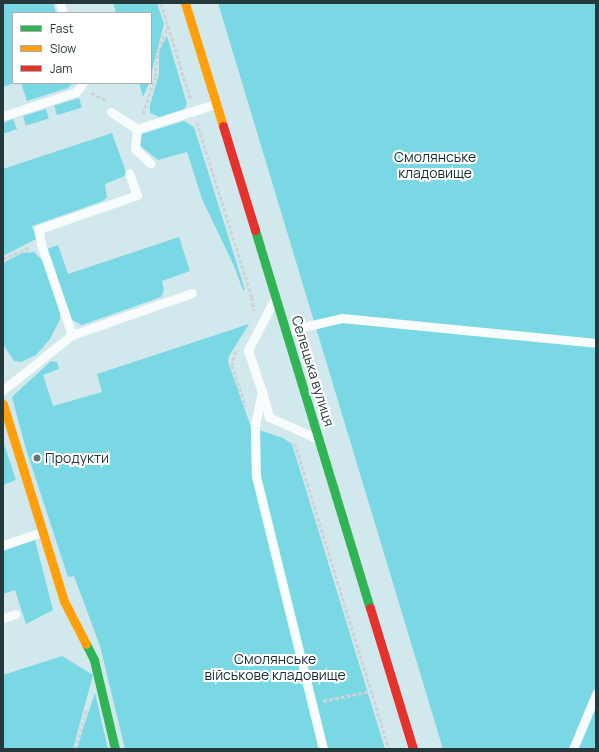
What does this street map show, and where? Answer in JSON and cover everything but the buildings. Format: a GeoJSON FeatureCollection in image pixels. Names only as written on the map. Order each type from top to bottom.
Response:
{"type":"FeatureCollection","features":[{"type":"Feature","properties":{"kind":"street","name":"Селецька вулиця"},"geometry":{"type":"LineString","coordinates":[[185,3],[320,440],[413,749]]}},
{"type":"Feature","properties":{"kind":"street"},"geometry":{"type":"LineString","coordinates":[[3,404],[64,601],[94,660],[115,749]]}},
{"type":"Feature","properties":{"kind":"lane"},"geometry":{"type":"LineString","coordinates":[[3,116],[82,85]]}},
{"type":"Feature","properties":{"kind":"lane"},"geometry":{"type":"LineString","coordinates":[[137,129],[216,104]]}},
{"type":"Feature","properties":{"kind":"lane"},"geometry":{"type":"LineString","coordinates":[[111,112],[137,129]]}},
{"type":"Feature","properties":{"kind":"lane"},"geometry":{"type":"LineString","coordinates":[[137,129],[135,149],[150,163]]}},
{"type":"Feature","properties":{"kind":"lane"},"geometry":{"type":"LineString","coordinates":[[72,335],[41,244],[39,229],[137,195],[129,173]]}},
{"type":"Feature","properties":{"kind":"lane"},"geometry":{"type":"LineString","coordinates":[[3,390],[72,335],[192,294]]}},
{"type":"Feature","properties":{"kind":"lane"},"geometry":{"type":"LineString","coordinates":[[276,297],[248,350],[270,417],[320,440]]}},
{"type":"Feature","properties":{"kind":"lane"},"geometry":{"type":"LineString","coordinates":[[286,331],[342,318],[596,343]]}},
{"type":"Feature","properties":{"kind":"lane"},"geometry":{"type":"LineString","coordinates":[[262,392],[255,425],[256,476],[323,749]]}},
{"type":"Feature","properties":{"kind":"lane"},"geometry":{"type":"LineString","coordinates":[[3,545],[42,532]]}},
{"type":"Feature","properties":{"kind":"lane"},"geometry":{"type":"LineString","coordinates":[[3,618],[15,614]]}},
{"type":"Feature","properties":{"kind":"lane"},"geometry":{"type":"LineString","coordinates":[[573,749],[596,694]]}},
{"type":"Feature","properties":{"kind":"path"},"geometry":{"type":"LineString","coordinates":[[137,129],[152,89],[158,50],[168,25]]}},
{"type":"Feature","properties":{"kind":"path"},"geometry":{"type":"LineString","coordinates":[[82,85],[107,100],[111,112]]}},
{"type":"Feature","properties":{"kind":"path"},"geometry":{"type":"LineString","coordinates":[[3,259],[26,248],[41,244]]}},
{"type":"Feature","properties":{"kind":"path"},"geometry":{"type":"LineString","coordinates":[[311,704],[371,691]]}},
{"type":"Feature","properties":{"kind":"green space"},"geometry":{"type":"Polygon","coordinates":[[[3,3],[53,3],[56,12],[12,12],[12,84],[3,87],[3,3]]]}},
{"type":"Feature","properties":{"kind":"green space"},"geometry":{"type":"Polygon","coordinates":[[[113,3],[157,3],[164,24],[152,71],[152,12],[116,12],[113,3]]]}},
{"type":"Feature","properties":{"kind":"green space","name":"Смолянське кладовище"},"geometry":{"type":"Polygon","coordinates":[[[218,3],[596,3],[596,749],[443,749],[218,3]]]}},
{"type":"Feature","properties":{"kind":"green space"},"geometry":{"type":"Polygon","coordinates":[[[167,36],[187,104],[184,109],[159,117],[150,113],[150,105],[159,74],[159,51],[167,36]]]}},
{"type":"Feature","properties":{"kind":"green space"},"geometry":{"type":"Polygon","coordinates":[[[21,84],[72,84],[68,88],[27,101],[21,84]]]}},
{"type":"Feature","properties":{"kind":"green space"},"geometry":{"type":"Polygon","coordinates":[[[139,84],[149,84],[143,97],[139,84]]]}},
{"type":"Feature","properties":{"kind":"green space"},"geometry":{"type":"Polygon","coordinates":[[[79,98],[82,108],[57,115],[54,106],[79,98]]]}},
{"type":"Feature","properties":{"kind":"green space"},"geometry":{"type":"Polygon","coordinates":[[[46,109],[49,119],[26,126],[23,116],[46,109]]]}},
{"type":"Feature","properties":{"kind":"green space"},"geometry":{"type":"Polygon","coordinates":[[[13,119],[17,129],[3,134],[3,123],[13,119]]]}},
{"type":"Feature","properties":{"kind":"green space"},"geometry":{"type":"Polygon","coordinates":[[[184,121],[194,127],[245,290],[243,290],[234,266],[202,199],[187,152],[158,160],[138,144],[139,135],[184,121]]]}},
{"type":"Feature","properties":{"kind":"green space"},"geometry":{"type":"Polygon","coordinates":[[[112,133],[127,175],[105,184],[107,197],[103,201],[32,226],[36,239],[3,256],[3,169],[112,133]]]}},
{"type":"Feature","properties":{"kind":"green space"},"geometry":{"type":"Polygon","coordinates":[[[179,237],[190,271],[162,281],[164,290],[161,297],[82,325],[72,320],[47,249],[58,245],[68,274],[179,237]]]}},
{"type":"Feature","properties":{"kind":"green space"},"geometry":{"type":"Polygon","coordinates":[[[34,252],[43,261],[60,310],[60,319],[50,339],[36,355],[21,362],[14,361],[3,344],[3,263],[22,253],[34,252]]]}},
{"type":"Feature","properties":{"kind":"green space","name":"Смолянське військове кладовище"},"geometry":{"type":"Polygon","coordinates":[[[249,324],[229,356],[228,362],[251,427],[252,476],[259,430],[283,438],[292,444],[385,749],[125,749],[100,646],[74,576],[68,577],[26,449],[12,397],[51,361],[57,362],[59,369],[43,375],[53,406],[102,392],[97,374],[249,324]]]}},
{"type":"Feature","properties":{"kind":"green space"},"geometry":{"type":"Polygon","coordinates":[[[3,441],[16,480],[3,485],[3,441]]]}},
{"type":"Feature","properties":{"kind":"green space"},"geometry":{"type":"Polygon","coordinates":[[[35,540],[53,610],[26,624],[15,590],[3,594],[3,551],[35,540]]]}},
{"type":"Feature","properties":{"kind":"green space"},"geometry":{"type":"Polygon","coordinates":[[[62,656],[93,675],[73,749],[3,749],[3,675],[62,656]]]}},
{"type":"Feature","properties":{"kind":"green space"},"geometry":{"type":"Polygon","coordinates":[[[95,693],[108,749],[77,749],[84,725],[95,693]]]}},
{"type":"Feature","properties":{"kind":"traffic: fast"},"geometry":{"type":"LineString","coordinates":[[255,230],[370,608]]}},
{"type":"Feature","properties":{"kind":"traffic: fast"},"geometry":{"type":"LineString","coordinates":[[86,644],[94,660],[115,749]]}},
{"type":"Feature","properties":{"kind":"traffic: slow"},"geometry":{"type":"LineString","coordinates":[[185,3],[223,126]]}},
{"type":"Feature","properties":{"kind":"traffic: slow"},"geometry":{"type":"LineString","coordinates":[[3,404],[64,601],[86,644]]}},
{"type":"Feature","properties":{"kind":"traffic: jam"},"geometry":{"type":"LineString","coordinates":[[223,126],[255,230]]}},
{"type":"Feature","properties":{"kind":"traffic: jam"},"geometry":{"type":"LineString","coordinates":[[370,608],[413,749]]}},
{"type":"Feature","properties":{"kind":"place","name":"Продукти"},"geometry":{"type":"Point","coordinates":[37,458]}}]}
